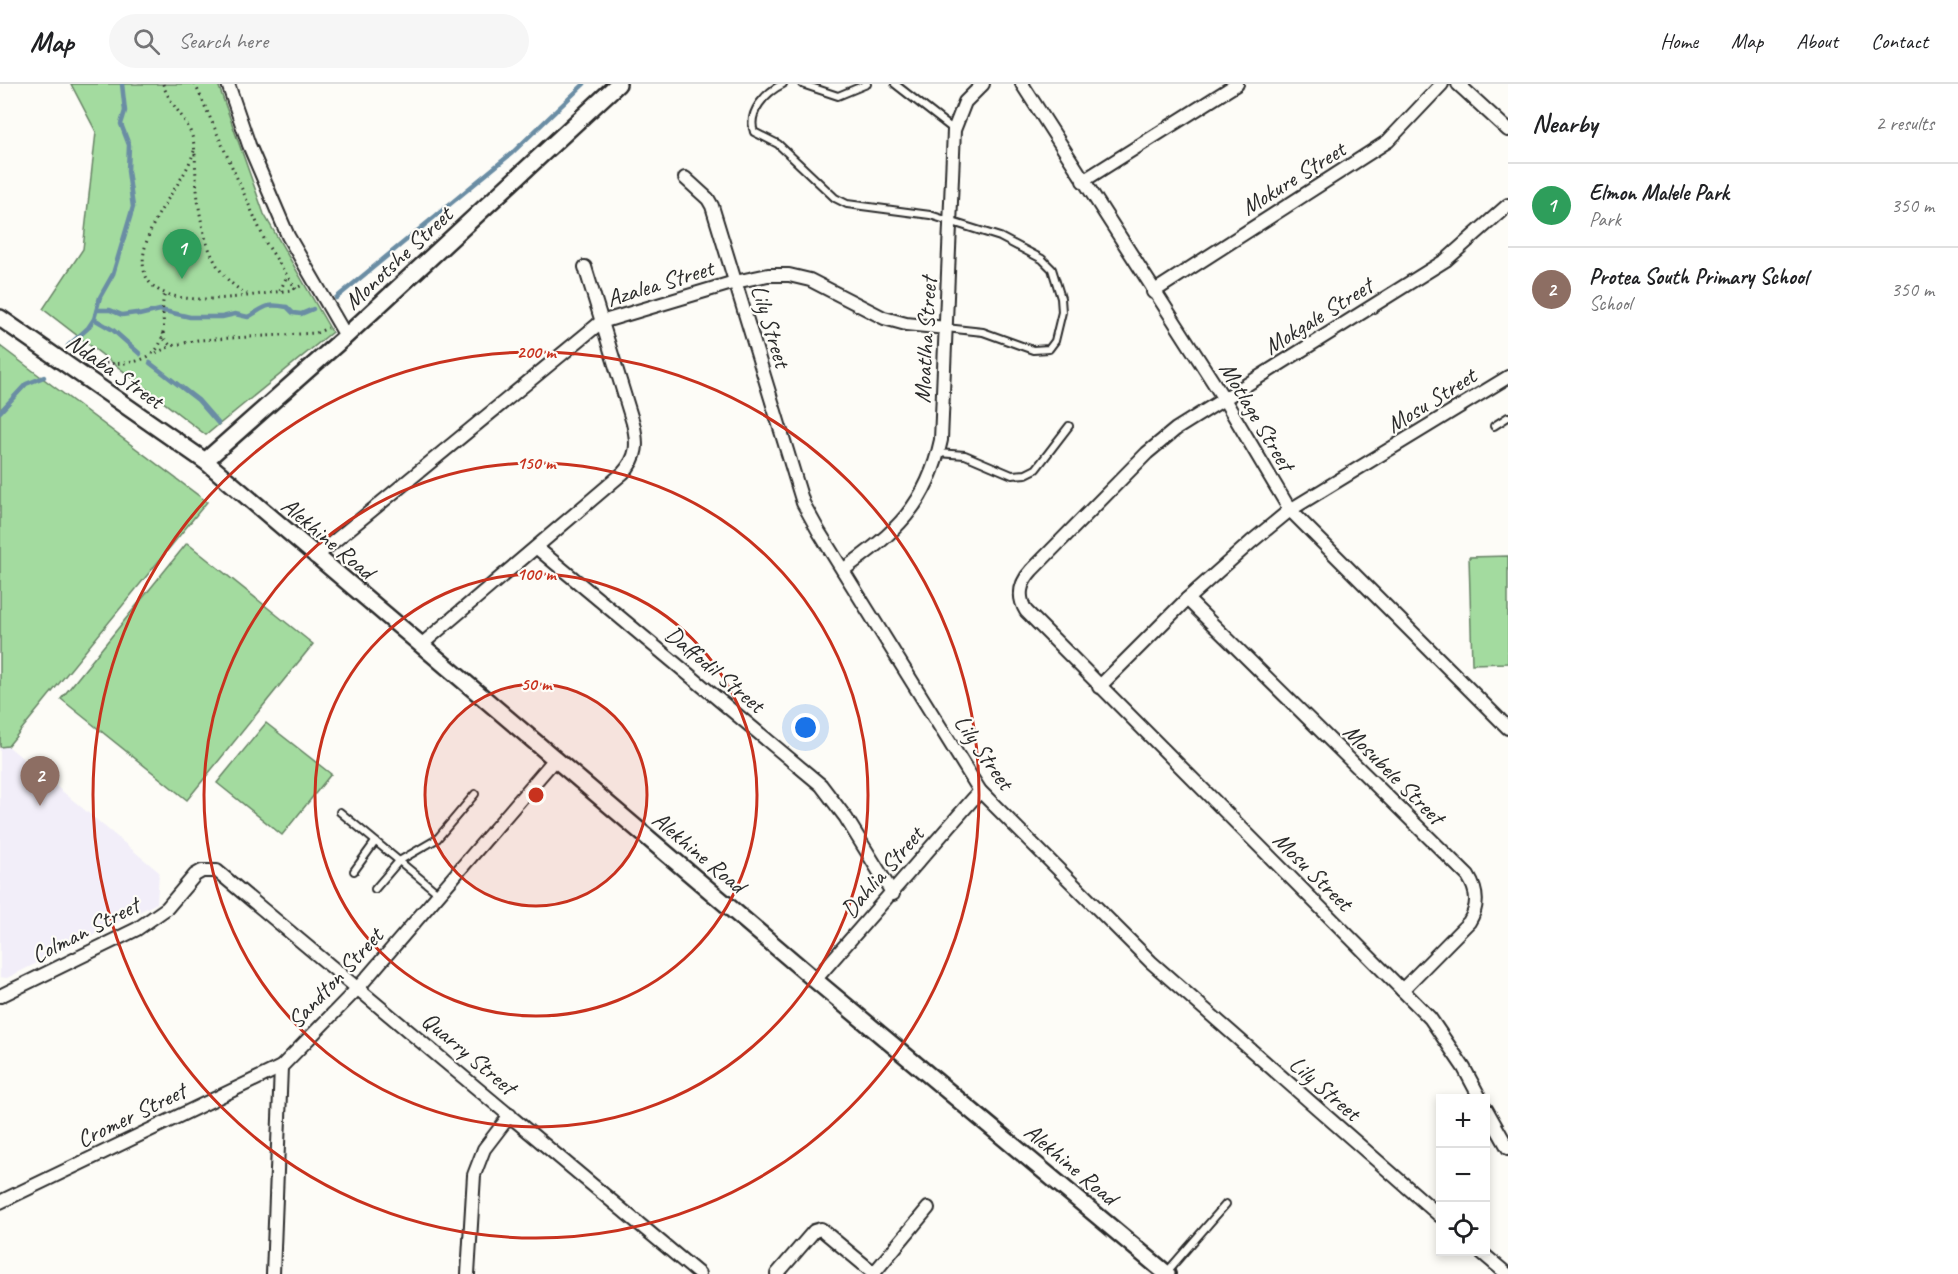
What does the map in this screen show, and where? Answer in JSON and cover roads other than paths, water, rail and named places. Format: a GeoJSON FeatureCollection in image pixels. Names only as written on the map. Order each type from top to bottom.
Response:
{"type":"FeatureCollection","features":[{"type":"Feature","properties":{"kind":"street"},"geometry":{"type":"LineString","coordinates":[[228,84],[249,145],[288,236],[343,330]]}},
{"type":"Feature","properties":{"kind":"street","name":"Monotshe Street"},"geometry":{"type":"LineString","coordinates":[[205,461],[343,330],[618,84]]}},
{"type":"Feature","properties":{"kind":"street","name":"Moatlha Street"},"geometry":{"type":"LineString","coordinates":[[843,570],[886,540],[908,514],[925,489],[938,453],[946,328],[954,130],[965,102],[983,84]]}},
{"type":"Feature","properties":{"kind":"street","name":"Motlage Street"},"geometry":{"type":"LineString","coordinates":[[1022,84],[1224,399],[1290,510],[1508,728]]}},
{"type":"Feature","properties":{"kind":"street"},"geometry":{"type":"LineString","coordinates":[[1083,181],[1237,84]]}},
{"type":"Feature","properties":{"kind":"street","name":"Mokure Street"},"geometry":{"type":"LineString","coordinates":[[1154,292],[1388,141],[1442,84]]}},
{"type":"Feature","properties":{"kind":"street"},"geometry":{"type":"LineString","coordinates":[[1458,84],[1508,130]]}},
{"type":"Feature","properties":{"kind":"street","name":"Lily Street"},"geometry":{"type":"LineString","coordinates":[[685,178],[708,199],[712,206],[803,503],[980,790],[1151,962],[1436,1212]]}},
{"type":"Feature","properties":{"kind":"street","name":"Mokgale Street"},"geometry":{"type":"LineString","coordinates":[[1022,586],[1032,570],[1147,453],[1176,429],[1446,260],[1508,205]]}},
{"type":"Feature","properties":{"kind":"street"},"geometry":{"type":"LineString","coordinates":[[421,645],[623,473],[636,455],[637,439],[633,423],[585,267]]}},
{"type":"Feature","properties":{"kind":"street","name":"Azalea Street"},"geometry":{"type":"LineString","coordinates":[[315,558],[601,322],[735,282],[768,275],[789,275],[810,280],[884,318],[906,324],[946,328]]}},
{"type":"Feature","properties":{"kind":"street","name":"Ndaba Street"},"geometry":{"type":"LineString","coordinates":[[0,318],[205,461]]}},
{"type":"Feature","properties":{"kind":"street","name":"Mosu Street"},"geometry":{"type":"LineString","coordinates":[[1099,687],[1187,599],[1290,510],[1508,377]]}},
{"type":"Feature","properties":{"kind":"street","name":"Alekhine Road"},"geometry":{"type":"LineString","coordinates":[[205,461],[315,558],[496,707],[815,980],[1166,1274]]}},
{"type":"Feature","properties":{"kind":"street","name":"Daffodil Street"},"geometry":{"type":"LineString","coordinates":[[537,548],[821,785],[846,818],[892,894]]}},
{"type":"Feature","properties":{"kind":"street","name":"Mosu Street"},"geometry":{"type":"LineString","coordinates":[[1022,586],[1021,599],[1026,611],[1402,990],[1446,1039],[1478,1094]]}},
{"type":"Feature","properties":{"kind":"street","name":"Mosubele Street"},"geometry":{"type":"LineString","coordinates":[[1187,599],[1468,876],[1473,885],[1477,897],[1475,912],[1469,922],[1402,990]]}},
{"type":"Feature","properties":{"kind":"street","name":"Sandton Street"},"geometry":{"type":"LineString","coordinates":[[281,1067],[358,988],[555,759]]}},
{"type":"Feature","properties":{"kind":"street","name":"Dahlia Street"},"geometry":{"type":"LineString","coordinates":[[815,980],[980,790]]}},
{"type":"Feature","properties":{"kind":"street","name":"Quarry Street"},"geometry":{"type":"LineString","coordinates":[[209,870],[224,876],[699,1274]]}},
{"type":"Feature","properties":{"kind":"street","name":"Colman Street"},"geometry":{"type":"LineString","coordinates":[[0,996],[154,919],[195,875],[209,870]]}},
{"type":"Feature","properties":{"kind":"street"},"geometry":{"type":"LineString","coordinates":[[273,1274],[281,1067]]}},
{"type":"Feature","properties":{"kind":"street","name":"Cromer Street"},"geometry":{"type":"LineString","coordinates":[[0,1202],[281,1067]]}},
{"type":"Feature","properties":{"kind":"street"},"geometry":{"type":"LineString","coordinates":[[468,1274],[474,1175],[484,1149],[510,1115]]}},
{"type":"Feature","properties":{"kind":"street"},"geometry":{"type":"LineString","coordinates":[[1490,1117],[1508,1148]]}},
{"type":"Feature","properties":{"kind":"street"},"geometry":{"type":"LineString","coordinates":[[777,1274],[814,1231],[821,1229],[874,1273],[928,1208]]}},
{"type":"Feature","properties":{"kind":"street"},"geometry":{"type":"LineString","coordinates":[[1487,1256],[1507,1274]]}},
{"type":"Feature","properties":{"kind":"lane"},"geometry":{"type":"LineString","coordinates":[[783,84],[775,88],[755,110],[753,128],[758,135],[778,144],[835,198],[847,204],[914,211],[1000,237],[1042,259],[1052,269],[1061,298],[1062,312],[1055,341],[1049,349],[1041,351],[983,332],[946,328]]}},
{"type":"Feature","properties":{"kind":"lane"},"geometry":{"type":"LineString","coordinates":[[802,84],[838,96],[867,84]]}},
{"type":"Feature","properties":{"kind":"lane"},"geometry":{"type":"LineString","coordinates":[[895,84],[954,130]]}},
{"type":"Feature","properties":{"kind":"lane"},"geometry":{"type":"LineString","coordinates":[[1494,426],[1508,417]]}},
{"type":"Feature","properties":{"kind":"lane"},"geometry":{"type":"LineString","coordinates":[[938,453],[965,455],[1012,475],[1026,474],[1036,469],[1070,426]]}},
{"type":"Feature","properties":{"kind":"lane"},"geometry":{"type":"LineString","coordinates":[[375,889],[399,861],[437,839],[475,794]]}},
{"type":"Feature","properties":{"kind":"lane"},"geometry":{"type":"LineString","coordinates":[[340,812],[439,894]]}},
{"type":"Feature","properties":{"kind":"lane"},"geometry":{"type":"LineString","coordinates":[[354,871],[375,842]]}},
{"type":"Feature","properties":{"kind":"lane"},"geometry":{"type":"LineString","coordinates":[[1166,1274],[1226,1204]]}},
{"type":"Feature","properties":{"kind":"waterway"},"geometry":{"type":"LineString","coordinates":[[68,346],[88,328],[94,319],[100,297],[113,274],[133,207],[128,171],[129,145],[121,124],[125,111],[122,84]]}},
{"type":"Feature","properties":{"kind":"waterway"},"geometry":{"type":"LineString","coordinates":[[336,298],[512,153],[584,84]]}},
{"type":"Feature","properties":{"kind":"waterway"},"geometry":{"type":"LineString","coordinates":[[97,310],[110,310],[122,315],[136,313],[139,315],[160,310],[190,317],[222,317],[235,314],[248,317],[262,308],[274,305],[287,307],[293,313],[301,314],[313,309]]}},
{"type":"Feature","properties":{"kind":"waterway"},"geometry":{"type":"LineString","coordinates":[[94,319],[113,330],[140,354]]}},
{"type":"Feature","properties":{"kind":"waterway"},"geometry":{"type":"LineString","coordinates":[[150,363],[198,400],[218,423]]}},
{"type":"Feature","properties":{"kind":"waterway"},"geometry":{"type":"LineString","coordinates":[[0,412],[26,384],[44,377]]}},
{"type":"Feature","properties":{"kind":"place","name":"Elmon Malele Park"},"geometry":{"type":"Point","coordinates":[182,279]}},
{"type":"Feature","properties":{"kind":"place","name":"Protea South Primary School"},"geometry":{"type":"Point","coordinates":[40,806]}}]}
